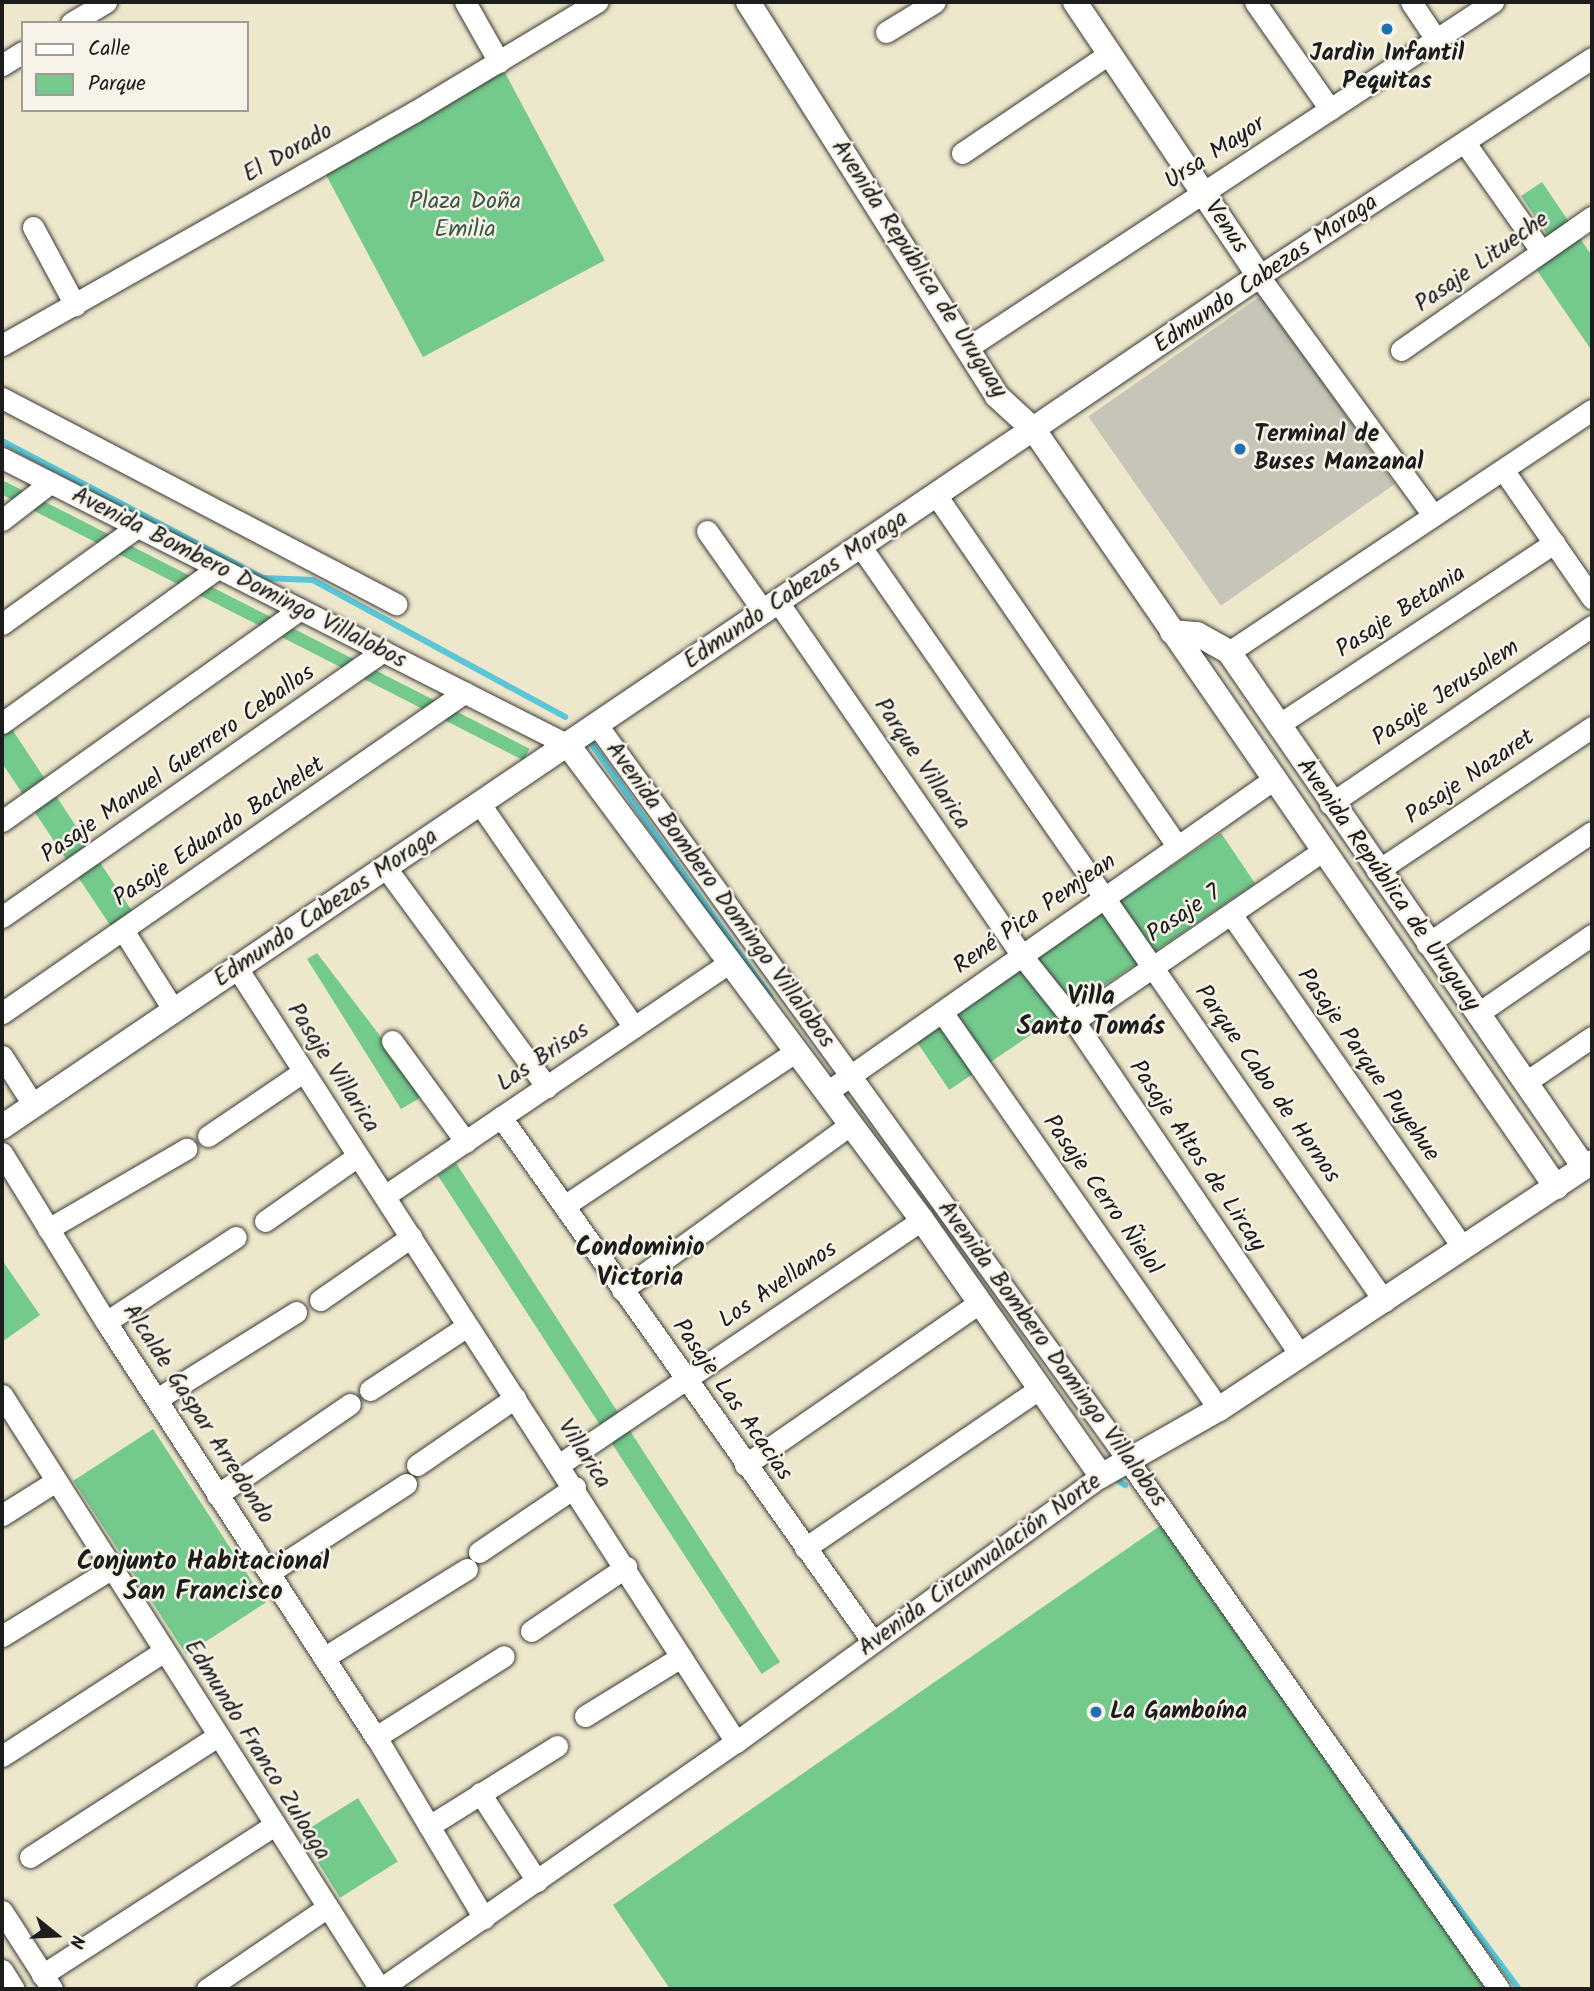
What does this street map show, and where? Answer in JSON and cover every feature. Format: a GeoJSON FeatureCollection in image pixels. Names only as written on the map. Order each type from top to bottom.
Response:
{"type":"FeatureCollection","features":[{"type":"Feature","properties":{"kind":"street"},"geometry":{"type":"LineString","coordinates":[[74,21],[106,2]]}},
{"type":"Feature","properties":{"kind":"street"},"geometry":{"type":"LineString","coordinates":[[465,2],[499,62]]}},
{"type":"Feature","properties":{"kind":"street","name":"El Dorado"},"geometry":{"type":"LineString","coordinates":[[2,345],[499,62],[597,2]]}},
{"type":"Feature","properties":{"kind":"street","name":"Avenida República de Uruguay"},"geometry":{"type":"LineString","coordinates":[[748,2],[997,396],[1034,429],[1556,1187]]}},
{"type":"Feature","properties":{"kind":"street"},"geometry":{"type":"LineString","coordinates":[[886,32],[935,2]]}},
{"type":"Feature","properties":{"kind":"street","name":"Venus"},"geometry":{"type":"LineString","coordinates":[[1075,2],[1259,276],[1433,515]]}},
{"type":"Feature","properties":{"kind":"street"},"geometry":{"type":"LineString","coordinates":[[1255,2],[1330,109]]}},
{"type":"Feature","properties":{"kind":"street"},"geometry":{"type":"LineString","coordinates":[[1411,2],[1436,39]]}},
{"type":"Feature","properties":{"kind":"street","name":"Ursa Mayor"},"geometry":{"type":"LineString","coordinates":[[967,348],[1493,2]]}},
{"type":"Feature","properties":{"kind":"street"},"geometry":{"type":"LineString","coordinates":[[2,65],[21,53]]}},
{"type":"Feature","properties":{"kind":"street"},"geometry":{"type":"LineString","coordinates":[[962,153],[1110,53]]}},
{"type":"Feature","properties":{"kind":"street","name":"Edmundo Cabezas Moraga"},"geometry":{"type":"LineString","coordinates":[[2,1127],[1259,276],[1592,58]]}},
{"type":"Feature","properties":{"kind":"street"},"geometry":{"type":"LineString","coordinates":[[1465,143],[1542,253]]}},
{"type":"Feature","properties":{"kind":"street","name":"Pasaje Litueche"},"geometry":{"type":"LineString","coordinates":[[1401,351],[1592,217]]}},
{"type":"Feature","properties":{"kind":"street"},"geometry":{"type":"LineString","coordinates":[[33,227],[75,305]]}},
{"type":"Feature","properties":{"kind":"street","name":"Avenida Bombero Domingo Villalobos"},"geometry":{"type":"LineString","coordinates":[[2,398],[396,604]]}},
{"type":"Feature","properties":{"kind":"street"},"geometry":{"type":"LineString","coordinates":[[1229,652],[1592,411]]}},
{"type":"Feature","properties":{"kind":"street","name":"Avenida Bombero Domingo Villalobos"},"geometry":{"type":"LineString","coordinates":[[2,458],[568,744],[922,1220],[1101,1476]]}},
{"type":"Feature","properties":{"kind":"street"},"geometry":{"type":"LineString","coordinates":[[1504,471],[1592,598]]}},
{"type":"Feature","properties":{"kind":"street"},"geometry":{"type":"LineString","coordinates":[[2,520],[50,483]]}},
{"type":"Feature","properties":{"kind":"street"},"geometry":{"type":"LineString","coordinates":[[936,495],[1177,846]]}},
{"type":"Feature","properties":{"kind":"street"},"geometry":{"type":"LineString","coordinates":[[2,624],[137,527]]}},
{"type":"Feature","properties":{"kind":"street","name":"Parque Villarica"},"geometry":{"type":"LineString","coordinates":[[707,531],[771,607],[1022,956]]}},
{"type":"Feature","properties":{"kind":"street","name":"Pasaje Betania"},"geometry":{"type":"LineString","coordinates":[[1278,725],[1554,543]]}},
{"type":"Feature","properties":{"kind":"street","name":"Parque Cabo de Hornos"},"geometry":{"type":"LineString","coordinates":[[861,547],[1107,896],[1384,1301]]}},
{"type":"Feature","properties":{"kind":"street"},"geometry":{"type":"LineString","coordinates":[[2,723],[218,568]]}},
{"type":"Feature","properties":{"kind":"street"},"geometry":{"type":"LineString","coordinates":[[2,821],[300,609]]}},
{"type":"Feature","properties":{"kind":"street","name":"Pasaje Jerusalem"},"geometry":{"type":"LineString","coordinates":[[1329,804],[1592,626]]}},
{"type":"Feature","properties":{"kind":"street","name":"Avenida República de Uruguay"},"geometry":{"type":"LineString","coordinates":[[1172,632],[1197,634],[1229,652],[1329,804],[1427,944],[1588,1164]]}},
{"type":"Feature","properties":{"kind":"street","name":"Pasaje Manuel Guerrero Ceballos"},"geometry":{"type":"LineString","coordinates":[[2,917],[383,651]]}},
{"type":"Feature","properties":{"kind":"street","name":"Pasaje Eduardo Bachelet"},"geometry":{"type":"LineString","coordinates":[[2,1013],[464,692]]}},
{"type":"Feature","properties":{"kind":"street","name":"Avenida Bombero Domingo Villalobos"},"geometry":{"type":"LineString","coordinates":[[597,725],[1129,1461],[1499,1989]]}},
{"type":"Feature","properties":{"kind":"street","name":"Pasaje Nazaret"},"geometry":{"type":"LineString","coordinates":[[1377,871],[1592,727]]}},
{"type":"Feature","properties":{"kind":"street","name":"René Pica Pemjean"},"geometry":{"type":"LineString","coordinates":[[827,1092],[1274,779]]}},
{"type":"Feature","properties":{"kind":"street"},"geometry":{"type":"LineString","coordinates":[[480,804],[635,1027]]}},
{"type":"Feature","properties":{"kind":"street"},"geometry":{"type":"LineString","coordinates":[[1427,944],[1592,832]]}},
{"type":"Feature","properties":{"kind":"street","name":"Pasaje 7"},"geometry":{"type":"LineString","coordinates":[[1074,1021],[1324,850]]}},
{"type":"Feature","properties":{"kind":"street"},"geometry":{"type":"LineString","coordinates":[[386,868],[547,1087]]}},
{"type":"Feature","properties":{"kind":"street","name":"Pasaje Parque Puyehue"},"geometry":{"type":"LineString","coordinates":[[1231,914],[1462,1246]]}},
{"type":"Feature","properties":{"kind":"street"},"geometry":{"type":"LineString","coordinates":[[123,930],[173,1009]]}},
{"type":"Feature","properties":{"kind":"street"},"geometry":{"type":"LineString","coordinates":[[1477,1014],[1592,935]]}},
{"type":"Feature","properties":{"kind":"street","name":"Pasaje Altos de Lircay"},"geometry":{"type":"LineString","coordinates":[[1022,956],[1074,1021],[1300,1355]]}},
{"type":"Feature","properties":{"kind":"street","name":"Las Brisas"},"geometry":{"type":"LineString","coordinates":[[387,1195],[730,962]]}},
{"type":"Feature","properties":{"kind":"street","name":"Pasaje Villarica"},"geometry":{"type":"LineString","coordinates":[[237,968],[358,1156],[387,1195]]}},
{"type":"Feature","properties":{"kind":"street","name":"Pasaje Cerro Ñielol"},"geometry":{"type":"LineString","coordinates":[[942,1012],[1219,1409]]}},
{"type":"Feature","properties":{"kind":"street"},"geometry":{"type":"LineString","coordinates":[[1526,1082],[1592,1037]]}},
{"type":"Feature","properties":{"kind":"street"},"geometry":{"type":"LineString","coordinates":[[392,1041],[466,1142]]}},
{"type":"Feature","properties":{"kind":"street"},"geometry":{"type":"LineString","coordinates":[[564,1206],[796,1051]]}},
{"type":"Feature","properties":{"kind":"street"},"geometry":{"type":"LineString","coordinates":[[2,1056],[34,1106]]}},
{"type":"Feature","properties":{"kind":"street"},"geometry":{"type":"LineString","coordinates":[[208,1136],[303,1072]]}},
{"type":"Feature","properties":{"kind":"street","name":"Pasaje Las Acacias"},"geometry":{"type":"LineString","coordinates":[[501,1117],[873,1643]]}},
{"type":"Feature","properties":{"kind":"street"},"geometry":{"type":"LineString","coordinates":[[622,1290],[851,1124]]}},
{"type":"Feature","properties":{"kind":"street"},"geometry":{"type":"LineString","coordinates":[[48,1229],[187,1149]]}},
{"type":"Feature","properties":{"kind":"street","name":"Alcalde Gaspar Arredondo"},"geometry":{"type":"LineString","coordinates":[[2,1153],[106,1322],[376,1737],[484,1918]]}},
{"type":"Feature","properties":{"kind":"street"},"geometry":{"type":"LineString","coordinates":[[265,1221],[358,1156]]}},
{"type":"Feature","properties":{"kind":"street","name":"Avenida Circunvalación Norte"},"geometry":{"type":"LineString","coordinates":[[380,1989],[736,1742],[1101,1476],[1219,1409],[1588,1164]]}},
{"type":"Feature","properties":{"kind":"street","name":"Villarica"},"geometry":{"type":"LineString","coordinates":[[387,1195],[467,1326],[575,1487],[736,1742]]}},
{"type":"Feature","properties":{"kind":"street","name":"Los Avellanos"},"geometry":{"type":"LineString","coordinates":[[560,1464],[922,1220]]}},
{"type":"Feature","properties":{"kind":"street"},"geometry":{"type":"LineString","coordinates":[[106,1322],[236,1237]]}},
{"type":"Feature","properties":{"kind":"street"},"geometry":{"type":"LineString","coordinates":[[320,1300],[411,1237]]}},
{"type":"Feature","properties":{"kind":"street"},"geometry":{"type":"LineString","coordinates":[[745,1465],[979,1303]]}},
{"type":"Feature","properties":{"kind":"street"},"geometry":{"type":"LineString","coordinates":[[157,1399],[296,1312]]}},
{"type":"Feature","properties":{"kind":"street"},"geometry":{"type":"LineString","coordinates":[[370,1390],[467,1326]]}},
{"type":"Feature","properties":{"kind":"street"},"geometry":{"type":"LineString","coordinates":[[805,1548],[1040,1388]]}},
{"type":"Feature","properties":{"kind":"street","name":"Edmundo Franco Zuloaga"},"geometry":{"type":"LineString","coordinates":[[2,1395],[380,1989]]}},
{"type":"Feature","properties":{"kind":"street"},"geometry":{"type":"LineString","coordinates":[[417,1465],[515,1398]]}},
{"type":"Feature","properties":{"kind":"street"},"geometry":{"type":"LineString","coordinates":[[217,1495],[350,1404]]}},
{"type":"Feature","properties":{"kind":"street"},"geometry":{"type":"LineString","coordinates":[[2,1516],[56,1481]]}},
{"type":"Feature","properties":{"kind":"street"},"geometry":{"type":"LineString","coordinates":[[270,1572],[406,1484]]}},
{"type":"Feature","properties":{"kind":"street"},"geometry":{"type":"LineString","coordinates":[[325,1657],[473,1560],[575,1487]]}},
{"type":"Feature","properties":{"kind":"street"},"geometry":{"type":"LineString","coordinates":[[531,1631],[626,1567]]}},
{"type":"Feature","properties":{"kind":"street"},"geometry":{"type":"LineString","coordinates":[[2,1636],[111,1569]]}},
{"type":"Feature","properties":{"kind":"street"},"geometry":{"type":"LineString","coordinates":[[2,1756],[164,1651]]}},
{"type":"Feature","properties":{"kind":"street"},"geometry":{"type":"LineString","coordinates":[[376,1737],[504,1656]]}},
{"type":"Feature","properties":{"kind":"street"},"geometry":{"type":"LineString","coordinates":[[585,1716],[681,1657]]}},
{"type":"Feature","properties":{"kind":"street"},"geometry":{"type":"LineString","coordinates":[[30,1857],[218,1736]]}},
{"type":"Feature","properties":{"kind":"street"},"geometry":{"type":"LineString","coordinates":[[429,1826],[557,1746]]}},
{"type":"Feature","properties":{"kind":"street"},"geometry":{"type":"LineString","coordinates":[[480,1793],[537,1881]]}},
{"type":"Feature","properties":{"kind":"street"},"geometry":{"type":"LineString","coordinates":[[2,1911],[47,1982],[275,1825]]}},
{"type":"Feature","properties":{"kind":"street"},"geometry":{"type":"LineString","coordinates":[[207,1989],[327,1908]]}},
{"type":"Feature","properties":{"kind":"street"},"geometry":{"type":"LineString","coordinates":[[2,1970],[14,1989]]}},
{"type":"Feature","properties":{"kind":"shaded area","name":"Terminal de Buses Manzanal"},"geometry":{"type":"Polygon","coordinates":[[[1262,295],[1394,484],[1221,606],[1088,417],[1262,295]]]}},
{"type":"Feature","properties":{"kind":"green space","name":"Plaza Doña Emilia"},"geometry":{"type":"Polygon","coordinates":[[[502,67],[605,260],[423,357],[320,164],[502,67]]]}},
{"type":"Feature","properties":{"kind":"green space"},"geometry":{"type":"Polygon","coordinates":[[[1542,182],[1592,256],[1592,351],[1534,266],[1558,250],[1521,196],[1542,182]]]}},
{"type":"Feature","properties":{"kind":"green space"},"geometry":{"type":"Polygon","coordinates":[[[2,480],[529,749],[524,760],[2,495],[2,480]]]}},
{"type":"Feature","properties":{"kind":"green space"},"geometry":{"type":"Polygon","coordinates":[[[2,714],[134,914],[112,928],[2,763],[2,714]]]}},
{"type":"Feature","properties":{"kind":"green space"},"geometry":{"type":"Polygon","coordinates":[[[1221,833],[1255,884],[949,1090],[915,1039],[1221,833]]]}},
{"type":"Feature","properties":{"kind":"green space"},"geometry":{"type":"Polygon","coordinates":[[[317,953],[425,1095],[401,1109],[307,959],[317,953]]]}},
{"type":"Feature","properties":{"kind":"green space"},"geometry":{"type":"Polygon","coordinates":[[[456,1163],[780,1662],[762,1674],[438,1175],[456,1163]]]}},
{"type":"Feature","properties":{"kind":"green space"},"geometry":{"type":"Polygon","coordinates":[[[2,1260],[40,1315],[2,1342],[2,1260]]]}},
{"type":"Feature","properties":{"kind":"green space"},"geometry":{"type":"Polygon","coordinates":[[[153,1429],[266,1603],[186,1654],[73,1481],[153,1429]]]}},
{"type":"Feature","properties":{"kind":"green space","name":"La Gamboína"},"geometry":{"type":"Polygon","coordinates":[[[1170,1519],[1489,1989],[670,1989],[613,1905],[1170,1519]]]}},
{"type":"Feature","properties":{"kind":"green space"},"geometry":{"type":"Polygon","coordinates":[[[358,1798],[398,1862],[340,1898],[300,1834],[358,1798]]]}},
{"type":"Feature","properties":{"kind":"waterway"},"geometry":{"type":"LineString","coordinates":[[2,441],[263,578],[313,580],[565,717]]}},
{"type":"Feature","properties":{"kind":"waterway"},"geometry":{"type":"LineString","coordinates":[[588,739],[770,996]]}},
{"type":"Feature","properties":{"kind":"waterway"},"geometry":{"type":"LineString","coordinates":[[1112,1476],[1125,1485]]}},
{"type":"Feature","properties":{"kind":"waterway"},"geometry":{"type":"LineString","coordinates":[[1389,1814],[1519,1989]]}},
{"type":"Feature","properties":{"kind":"place","name":"Jardin Infantil Pequitas"},"geometry":{"type":"Point","coordinates":[1387,29]}},
{"type":"Feature","properties":{"kind":"place","name":"Terminal de Buses Manzanal"},"geometry":{"type":"Point","coordinates":[1240,449]}},
{"type":"Feature","properties":{"kind":"place","name":"La Gamboína"},"geometry":{"type":"Point","coordinates":[1096,1712]}},
{"type":"Feature","properties":{"kind":"district","name":"Villa Santo Tomás"},"geometry":{"type":"Point","coordinates":[1091,1013]}},
{"type":"Feature","properties":{"kind":"district","name":"Condominio Victoria"},"geometry":{"type":"Point","coordinates":[640,1264]}},
{"type":"Feature","properties":{"kind":"district","name":"Conjunto Habitacional San Francisco"},"geometry":{"type":"Point","coordinates":[203,1578]}}]}
